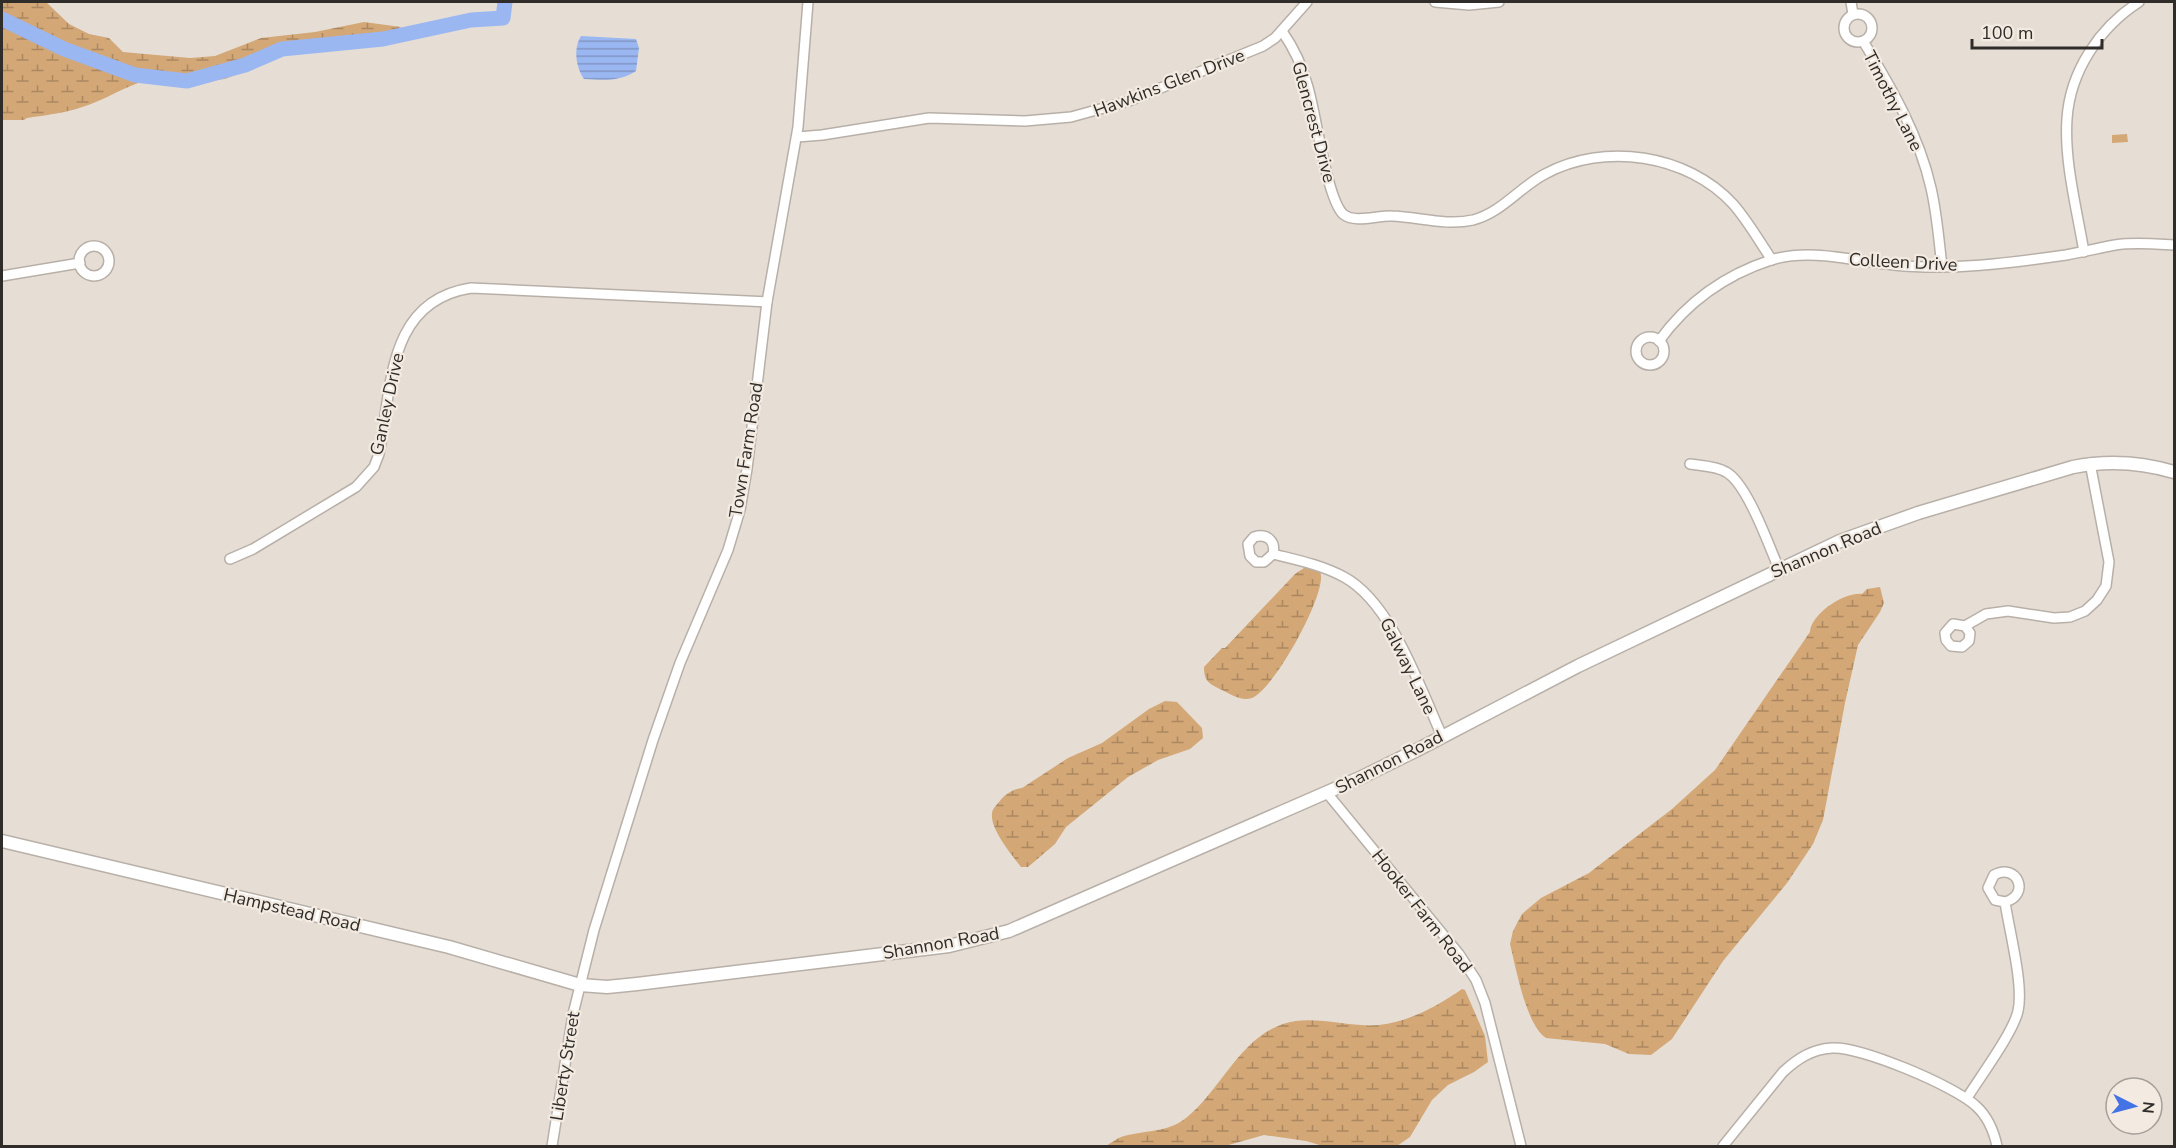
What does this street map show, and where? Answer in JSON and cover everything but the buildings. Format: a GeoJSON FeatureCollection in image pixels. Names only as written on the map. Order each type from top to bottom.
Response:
{"type":"FeatureCollection","features":[{"type":"Feature","properties":{"kind":"street","name":"Town Farm Road"},"geometry":{"type":"LineString","coordinates":[[580,985],[594,930],[653,740],[680,663],[728,550],[740,510],[767,302],[797,136],[808,2]]}},
{"type":"Feature","properties":{"kind":"street","name":"Hawkins Glen Drive"},"geometry":{"type":"LineString","coordinates":[[797,136],[822,135],[900,121],[939,117],[1025,121],[1056,120],[1086,114],[1130,101],[1255,50],[1282,31],[1307,2]]}},
{"type":"Feature","properties":{"kind":"street"},"geometry":{"type":"LineString","coordinates":[[1435,2],[1470,5],[1498,2]]}},
{"type":"Feature","properties":{"kind":"street","name":"Timothy Lane"},"geometry":{"type":"LineString","coordinates":[[1851,2],[1853,14]]}},
{"type":"Feature","properties":{"kind":"street"},"geometry":{"type":"LineString","coordinates":[[2084,252],[2067,140],[2070,99],[2076,80],[2095,44],[2121,14],[2139,2]]}},
{"type":"Feature","properties":{"kind":"street","name":"Timothy Lane"},"geometry":{"type":"LineString","coordinates":[[1853,14],[1864,15],[1872,24],[1870,35],[1863,41],[1851,40],[1844,31],[1846,20],[1853,14]]}},
{"type":"Feature","properties":{"kind":"street","name":"Glencrest Drive"},"geometry":{"type":"LineString","coordinates":[[1282,31],[1298,59],[1308,84],[1330,184],[1336,205],[1343,214],[1359,219],[1382,216],[1445,222],[1474,220],[1492,212],[1528,185],[1560,167],[1597,158],[1628,156],[1678,167],[1721,193],[1742,216],[1772,260]]}},
{"type":"Feature","properties":{"kind":"street","name":"Timothy Lane"},"geometry":{"type":"LineString","coordinates":[[1863,41],[1901,108],[1924,162],[1934,201],[1942,267]]}},
{"type":"Feature","properties":{"kind":"street","name":"Colleen Drive"},"geometry":{"type":"LineString","coordinates":[[1659,340],[1686,308],[1702,294],[1735,275],[1772,260],[1812,256],[1905,266],[1942,267],[2037,259],[2126,244],[2175,245]]}},
{"type":"Feature","properties":{"kind":"street"},"geometry":{"type":"LineString","coordinates":[[2,276],[80,263]]}},
{"type":"Feature","properties":{"kind":"street","name":"Ganley Drive"},"geometry":{"type":"LineString","coordinates":[[230,559],[252,549],[343,496],[364,479],[374,467],[379,454],[393,369],[401,340],[411,323],[425,308],[442,297],[471,288],[767,302]]}},
{"type":"Feature","properties":{"kind":"street"},"geometry":{"type":"LineString","coordinates":[[1965,626],[1986,614],[2008,610],[2054,618],[2070,617],[2085,611],[2097,600],[2106,586],[2109,562],[2090,463]]}},
{"type":"Feature","properties":{"kind":"street","name":"Shannon Road"},"geometry":{"type":"LineString","coordinates":[[580,985],[607,987],[637,984],[949,946],[989,938],[1047,916],[1327,793],[1418,750],[1578,666],[1840,541],[1918,513],[2058,470],[2090,463],[2134,463],[2175,472]]}},
{"type":"Feature","properties":{"kind":"street"},"geometry":{"type":"LineString","coordinates":[[1690,464],[1713,467],[1734,477],[1746,497],[1779,569]]}},
{"type":"Feature","properties":{"kind":"street","name":"Galway Lane"},"geometry":{"type":"LineString","coordinates":[[1274,554],[1311,564],[1345,577],[1371,598],[1398,640],[1442,736]]}},
{"type":"Feature","properties":{"kind":"street","name":"Hooker Farm Road"},"geometry":{"type":"LineString","coordinates":[[1327,793],[1459,954],[1476,981],[1493,1032],[1521,1146]]}},
{"type":"Feature","properties":{"kind":"street","name":"Hampstead Road"},"geometry":{"type":"LineString","coordinates":[[2,841],[439,945],[580,985]]}},
{"type":"Feature","properties":{"kind":"street"},"geometry":{"type":"LineString","coordinates":[[1967,1098],[2010,1029],[2018,1011],[2018,981],[2005,902]]}},
{"type":"Feature","properties":{"kind":"street","name":"Liberty Street"},"geometry":{"type":"LineString","coordinates":[[552,1146],[573,1014],[580,985]]}},
{"type":"Feature","properties":{"kind":"street"},"geometry":{"type":"LineString","coordinates":[[1723,1146],[1783,1072],[1802,1057],[1821,1050],[1841,1048],[1861,1052],[1967,1098],[1982,1113],[1997,1146]]}},
{"type":"Feature","properties":{"kind":"green space"},"geometry":{"type":"Polygon","coordinates":[[[2,2],[46,2],[69,24],[89,34],[109,38],[123,52],[190,58],[215,56],[261,38],[315,32],[364,22],[401,27],[395,33],[349,36],[310,45],[225,79],[164,76],[139,83],[75,109],[24,120],[2,120],[2,2]]]}},
{"type":"Feature","properties":{"kind":"green space"},"geometry":{"type":"Polygon","coordinates":[[[2127,134],[2128,142],[2112,143],[2112,135],[2127,134]]]}},
{"type":"Feature","properties":{"kind":"green space"},"geometry":{"type":"Polygon","coordinates":[[[1307,566],[1318,567],[1321,576],[1320,588],[1296,643],[1272,679],[1261,691],[1248,699],[1236,697],[1211,684],[1206,679],[1204,667],[1295,574],[1307,566]]]}},
{"type":"Feature","properties":{"kind":"green space"},"geometry":{"type":"Polygon","coordinates":[[[1880,587],[1884,603],[1858,645],[1823,820],[1813,844],[1787,883],[1723,961],[1672,1039],[1651,1055],[1629,1054],[1605,1044],[1546,1038],[1539,1031],[1527,1009],[1510,944],[1513,931],[1522,914],[1541,898],[1589,873],[1672,809],[1715,770],[1810,632],[1816,618],[1838,600],[1862,594],[1867,589],[1880,587]]]}},
{"type":"Feature","properties":{"kind":"green space"},"geometry":{"type":"Polygon","coordinates":[[[1165,701],[1177,702],[1202,728],[1203,738],[1190,749],[1158,760],[1128,777],[1066,827],[1055,844],[1028,867],[1021,867],[994,827],[992,814],[1001,799],[1068,758],[1102,743],[1149,709],[1165,701]]]}},
{"type":"Feature","properties":{"kind":"green space"},"geometry":{"type":"Polygon","coordinates":[[[1462,989],[1465,990],[1485,1036],[1488,1062],[1448,1085],[1432,1100],[1410,1137],[1397,1146],[1323,1146],[1264,1135],[1225,1146],[1106,1146],[1121,1137],[1163,1129],[1179,1123],[1210,1094],[1254,1041],[1283,1024],[1307,1020],[1355,1025],[1390,1023],[1422,1012],[1462,989]]]}},
{"type":"Feature","properties":{"kind":"water"},"geometry":{"type":"Polygon","coordinates":[[[581,36],[636,39],[639,48],[636,71],[617,79],[584,79],[576,58],[581,36]]]}},
{"type":"Feature","properties":{"kind":"waterway"},"geometry":{"type":"LineString","coordinates":[[2,19],[64,49],[135,75],[187,81],[245,65],[282,49],[383,39],[471,20],[503,18],[505,2]]}}]}
